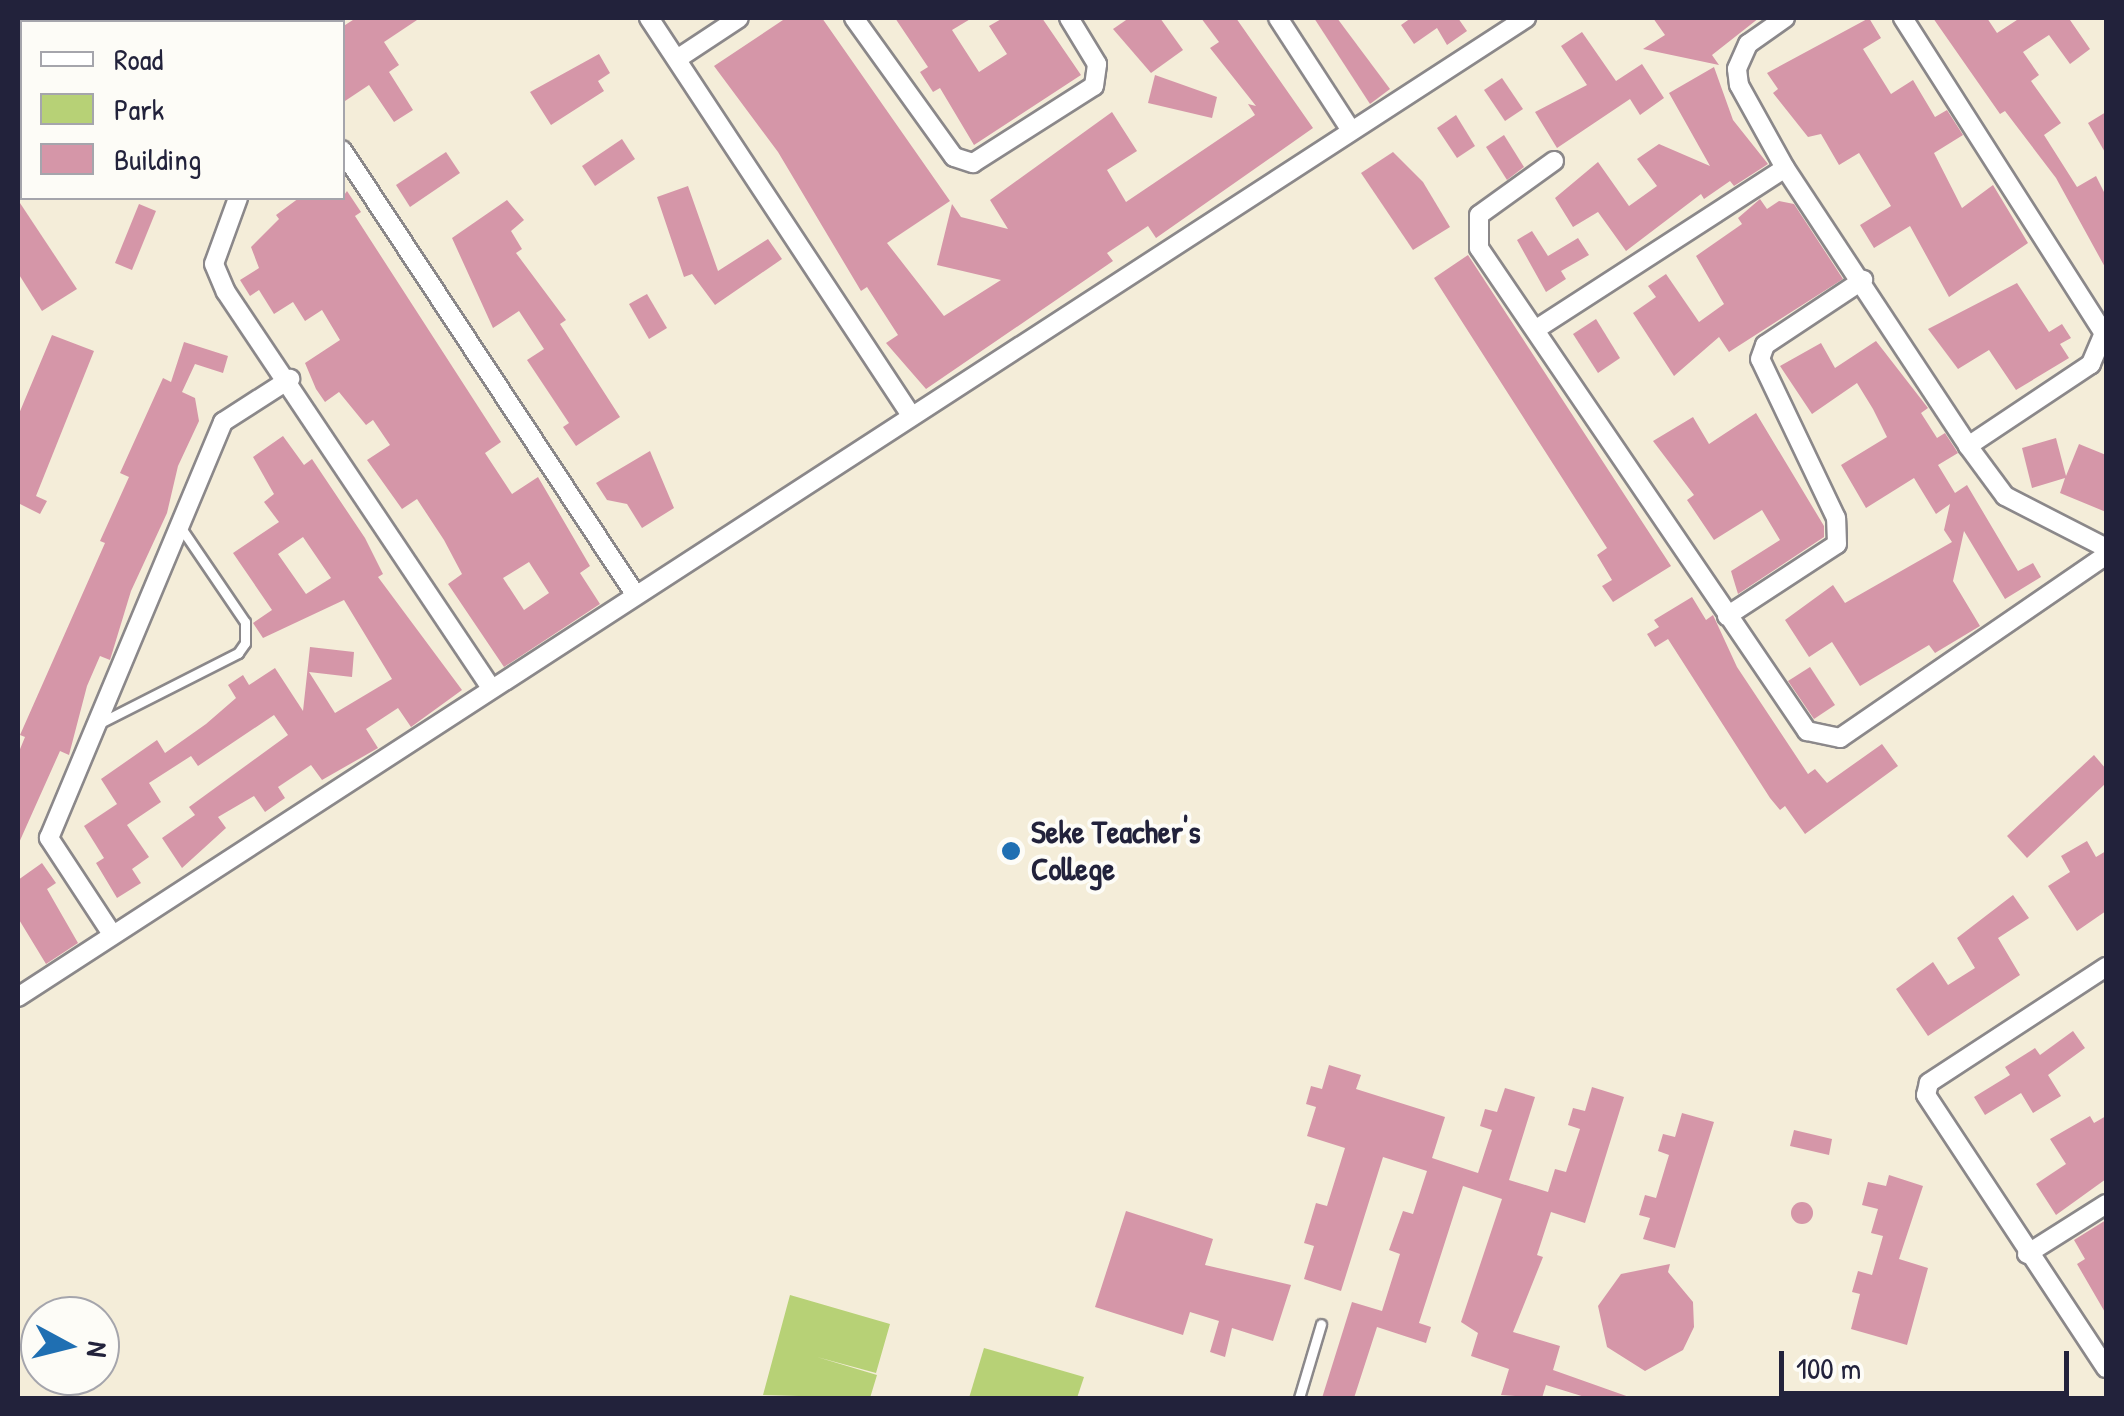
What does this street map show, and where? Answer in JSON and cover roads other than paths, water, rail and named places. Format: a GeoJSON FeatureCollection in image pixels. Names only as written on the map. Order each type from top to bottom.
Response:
{"type":"FeatureCollection","features":[{"type":"Feature","properties":{"kind":"street"},"geometry":{"type":"LineString","coordinates":[[650,18],[910,412]]}},
{"type":"Feature","properties":{"kind":"street"},"geometry":{"type":"LineString","coordinates":[[677,60],[740,18]]}},
{"type":"Feature","properties":{"kind":"street"},"geometry":{"type":"LineString","coordinates":[[854,18],[954,158],[973,163],[1094,86],[1097,64],[1069,18]]}},
{"type":"Feature","properties":{"kind":"street"},"geometry":{"type":"LineString","coordinates":[[1278,18],[1350,128]]}},
{"type":"Feature","properties":{"kind":"street"},"geometry":{"type":"LineString","coordinates":[[18,997],[910,412],[1526,18]]}},
{"type":"Feature","properties":{"kind":"street"},"geometry":{"type":"LineString","coordinates":[[1785,18],[1748,44],[1736,69],[1786,168],[1968,446],[2005,496],[2106,548]]}},
{"type":"Feature","properties":{"kind":"street"},"geometry":{"type":"LineString","coordinates":[[1904,18],[2104,334],[2092,364],[1968,446]]}},
{"type":"Feature","properties":{"kind":"street"},"geometry":{"type":"LineString","coordinates":[[345,155],[635,594]]}},
{"type":"Feature","properties":{"kind":"street"},"geometry":{"type":"LineString","coordinates":[[1554,162],[1474,222],[1479,248],[1538,328],[1807,731],[1840,738],[2106,556]]}},
{"type":"Feature","properties":{"kind":"street"},"geometry":{"type":"LineString","coordinates":[[1538,328],[1786,168]]}},
{"type":"Feature","properties":{"kind":"street"},"geometry":{"type":"LineString","coordinates":[[237,200],[214,264],[226,292],[290,380],[490,687]]}},
{"type":"Feature","properties":{"kind":"street"},"geometry":{"type":"LineString","coordinates":[[1727,616],[1837,544],[1836,518],[1760,359],[1765,344],[1862,280]]}},
{"type":"Feature","properties":{"kind":"street"},"geometry":{"type":"LineString","coordinates":[[112,934],[49,838],[223,422],[290,380]]}},
{"type":"Feature","properties":{"kind":"street"},"geometry":{"type":"LineString","coordinates":[[2106,967],[1929,1083],[1926,1094],[2027,1254],[2106,1368]]}},
{"type":"Feature","properties":{"kind":"street"},"geometry":{"type":"LineString","coordinates":[[2027,1254],[2106,1204]]}},
{"type":"Feature","properties":{"kind":"lane"},"geometry":{"type":"LineString","coordinates":[[97,725],[238,653],[245,643],[245,622],[181,528]]}},
{"type":"Feature","properties":{"kind":"lane"},"geometry":{"type":"LineString","coordinates":[[1299,1398],[1321,1324]]}},
{"type":"Feature","properties":{"kind":"place","name":"Seke Teacher's College"},"geometry":{"type":"Point","coordinates":[1011,851]}}]}
